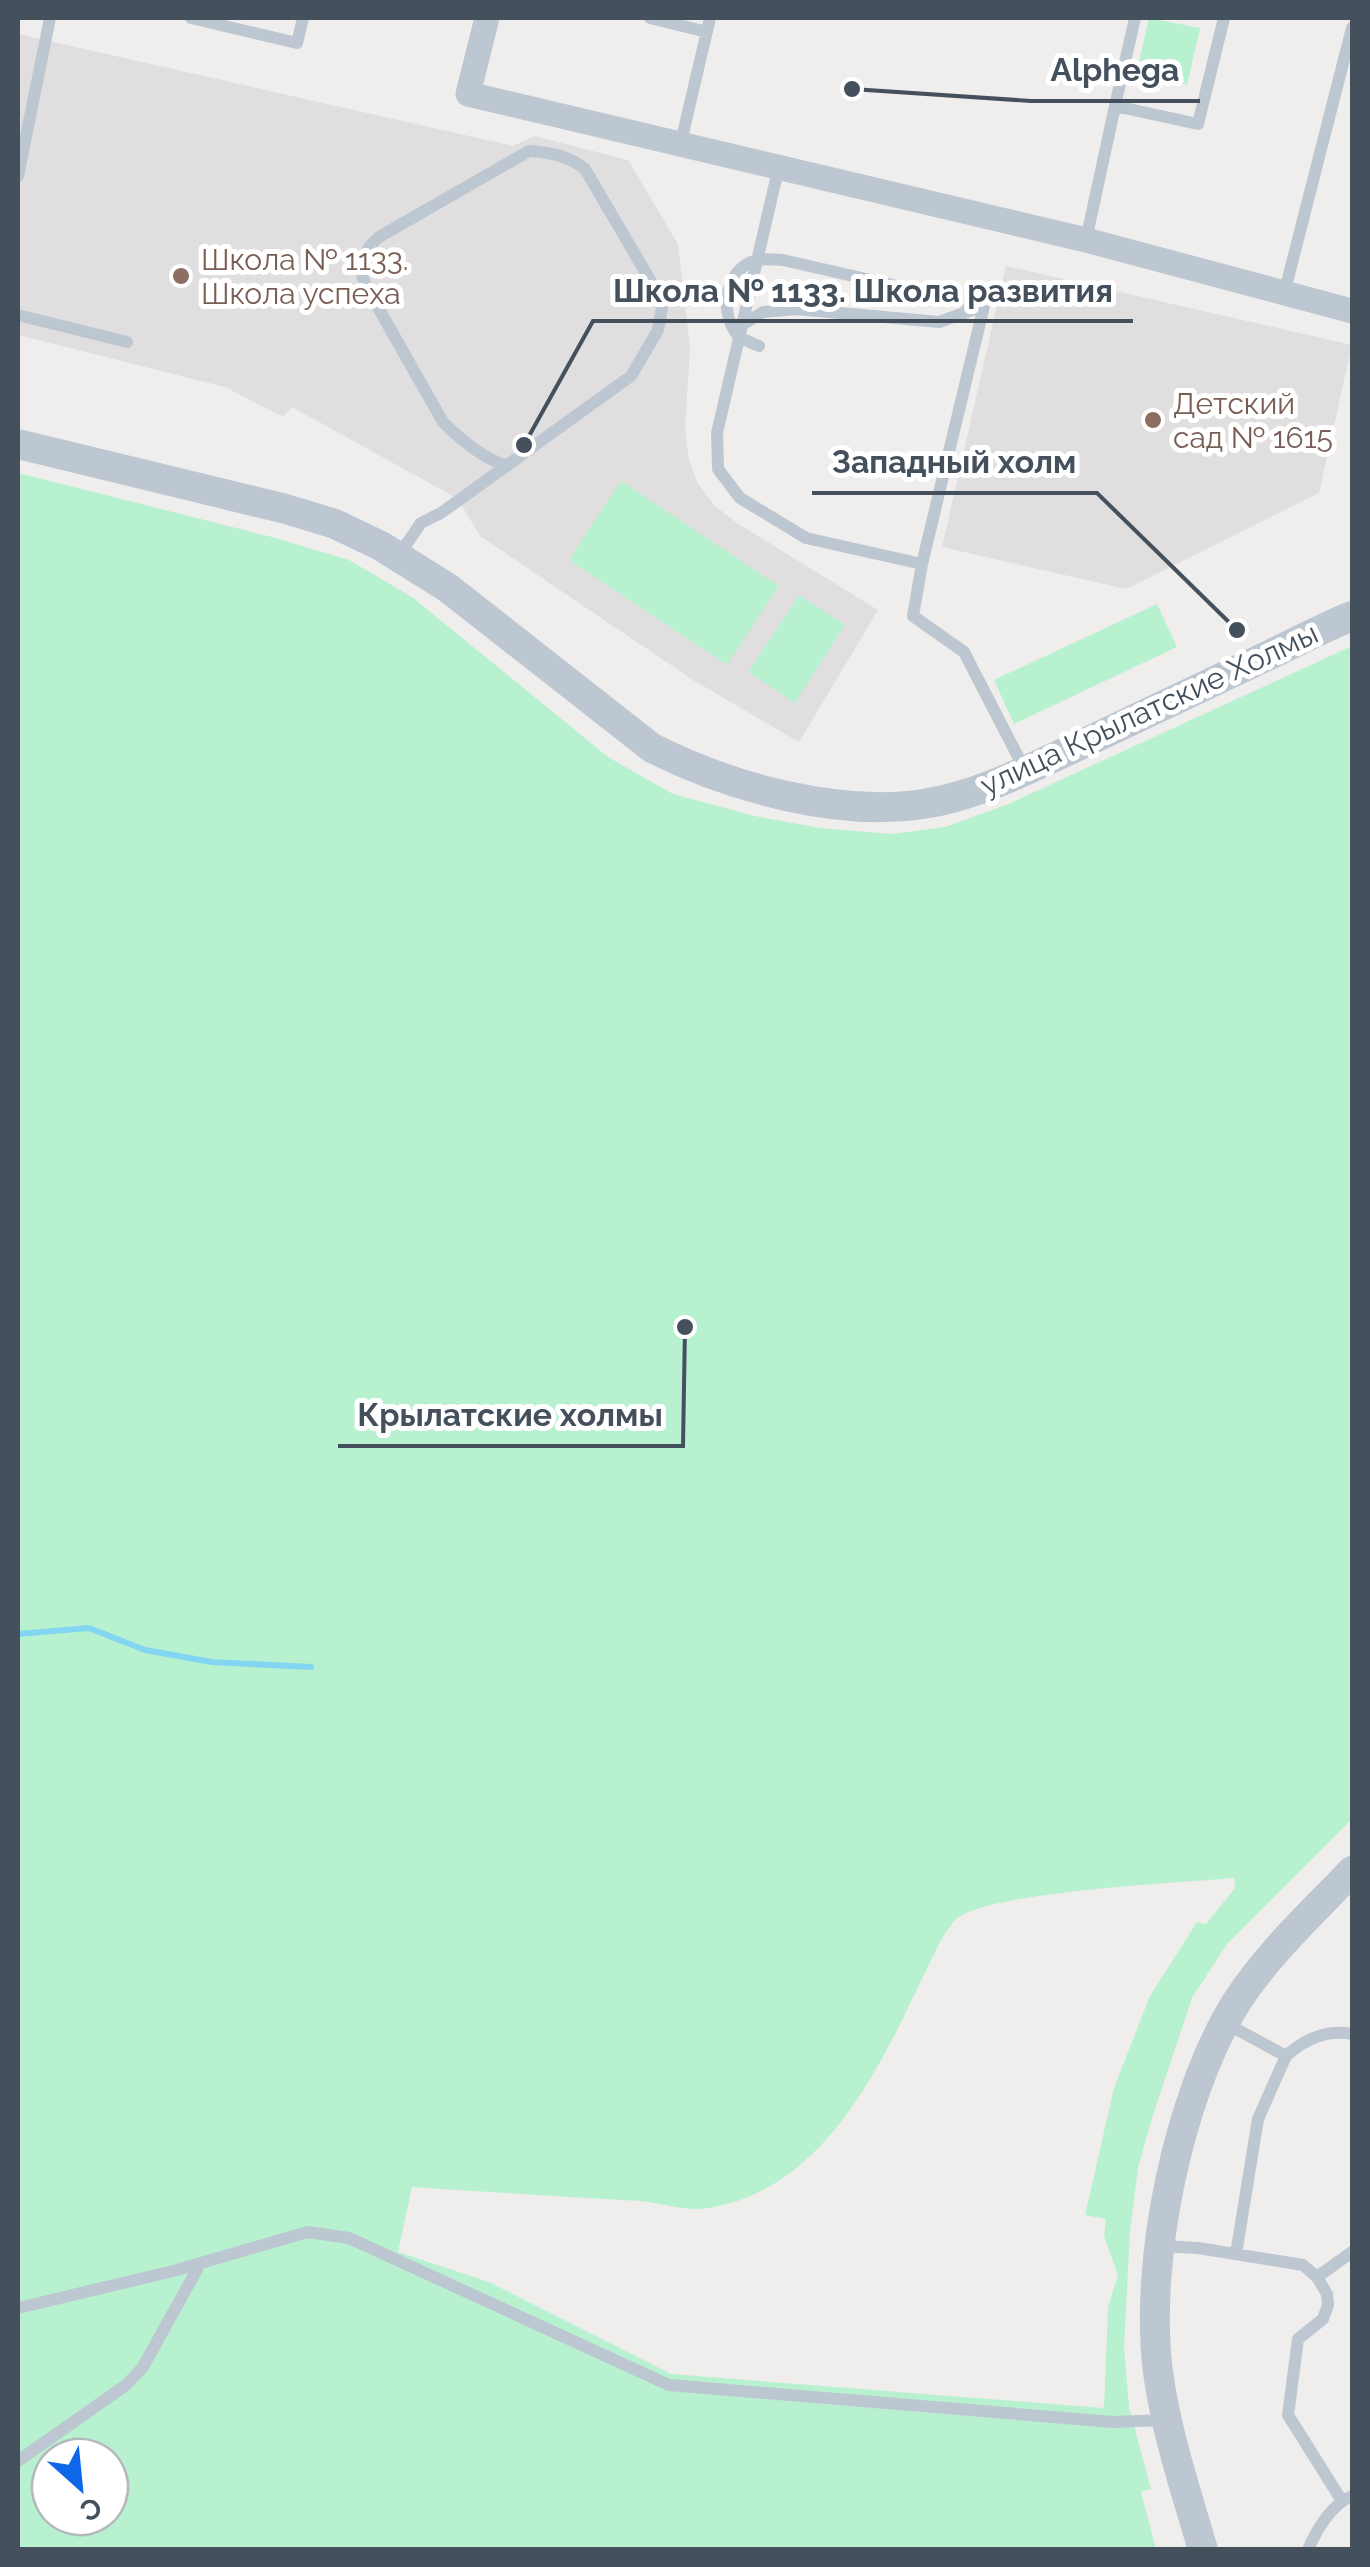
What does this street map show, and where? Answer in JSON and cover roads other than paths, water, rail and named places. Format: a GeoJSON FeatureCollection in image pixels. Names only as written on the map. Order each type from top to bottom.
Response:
{"type":"FeatureCollection","features":[{"type":"Feature","properties":{"kind":"street"},"geometry":{"type":"LineString","coordinates":[[487,18],[468,94],[1086,240],[1352,311]]}},
{"type":"Feature","properties":{"kind":"street","name":"улица Крылатские Холмы"},"geometry":{"type":"LineString","coordinates":[[18,444],[335,524],[399,556],[448,588],[652,748],[687,766],[824,802],[872,808],[924,804],[974,791],[1352,616]]}},
{"type":"Feature","properties":{"kind":"street"},"geometry":{"type":"LineString","coordinates":[[1203,2550],[1166,2420],[1154,2328],[1158,2246],[1186,2124],[1225,2023],[1255,1976],[1352,1871]]}},
{"type":"Feature","properties":{"kind":"lane"},"geometry":{"type":"LineString","coordinates":[[18,176],[50,18]]}},
{"type":"Feature","properties":{"kind":"lane"},"geometry":{"type":"LineString","coordinates":[[192,18],[297,43],[303,18]]}},
{"type":"Feature","properties":{"kind":"lane"},"geometry":{"type":"LineString","coordinates":[[650,18],[708,25],[682,142]]}},
{"type":"Feature","properties":{"kind":"lane"},"geometry":{"type":"LineString","coordinates":[[1086,240],[1135,18]]}},
{"type":"Feature","properties":{"kind":"lane"},"geometry":{"type":"LineString","coordinates":[[1115,106],[1198,124],[1224,18]]}},
{"type":"Feature","properties":{"kind":"lane"},"geometry":{"type":"LineString","coordinates":[[1284,294],[1352,28]]}},
{"type":"Feature","properties":{"kind":"lane"},"geometry":{"type":"LineString","coordinates":[[399,556],[421,523],[507,466],[631,376],[663,316],[663,302],[586,169],[572,159],[543,152],[529,151],[378,238],[366,250],[360,264],[360,275],[443,422],[461,440],[507,466]]}},
{"type":"Feature","properties":{"kind":"lane"},"geometry":{"type":"LineString","coordinates":[[779,166],[717,433],[718,470],[740,498],[806,538],[922,564]]}},
{"type":"Feature","properties":{"kind":"lane"},"geometry":{"type":"LineString","coordinates":[[758,346],[735,332],[727,309],[732,280],[744,266],[756,260],[783,260],[984,306]]}},
{"type":"Feature","properties":{"kind":"lane"},"geometry":{"type":"LineString","coordinates":[[742,325],[763,312],[796,309],[940,322],[984,306]]}},
{"type":"Feature","properties":{"kind":"lane"},"geometry":{"type":"LineString","coordinates":[[984,306],[913,616],[964,652],[1025,770]]}},
{"type":"Feature","properties":{"kind":"lane"},"geometry":{"type":"LineString","coordinates":[[18,316],[126,342]]}},
{"type":"Feature","properties":{"kind":"lane"},"geometry":{"type":"LineString","coordinates":[[1225,2023],[1286,2056]]}},
{"type":"Feature","properties":{"kind":"lane"},"geometry":{"type":"LineString","coordinates":[[1236,2254],[1258,2119],[1286,2056],[1319,2035],[1352,2034]]}},
{"type":"Feature","properties":{"kind":"lane"},"geometry":{"type":"LineString","coordinates":[[18,2308],[200,2264],[308,2232],[349,2238],[669,2385],[1114,2422],[1166,2420]]}},
{"type":"Feature","properties":{"kind":"lane"},"geometry":{"type":"LineString","coordinates":[[1158,2246],[1303,2265],[1317,2277],[1327,2294],[1323,2319],[1298,2339],[1288,2415],[1347,2498],[1313,2536],[1308,2550]]}},
{"type":"Feature","properties":{"kind":"lane"},"geometry":{"type":"LineString","coordinates":[[1317,2277],[1352,2252]]}},
{"type":"Feature","properties":{"kind":"lane"},"geometry":{"type":"LineString","coordinates":[[18,2461],[126,2385],[144,2367],[200,2264]]}},
{"type":"Feature","properties":{"kind":"waterway"},"geometry":{"type":"LineString","coordinates":[[18,1634],[89,1628],[145,1650],[212,1662],[311,1667]]}},
{"type":"Feature","properties":{"kind":"place","name":"Alphega"},"geometry":{"type":"Point","coordinates":[852,89]}},
{"type":"Feature","properties":{"kind":"place","name":"Школа № 1133. Школа успеха"},"geometry":{"type":"Point","coordinates":[181,276]}},
{"type":"Feature","properties":{"kind":"place","name":"Детский сад № 1615"},"geometry":{"type":"Point","coordinates":[1153,420]}},
{"type":"Feature","properties":{"kind":"place","name":"Школа № 1133. Школа развития"},"geometry":{"type":"Point","coordinates":[524,445]}},
{"type":"Feature","properties":{"kind":"place","name":"Западный холм"},"geometry":{"type":"Point","coordinates":[1237,630]}},
{"type":"Feature","properties":{"kind":"place","name":"Крылатские холмы"},"geometry":{"type":"Point","coordinates":[685,1327]}}]}
